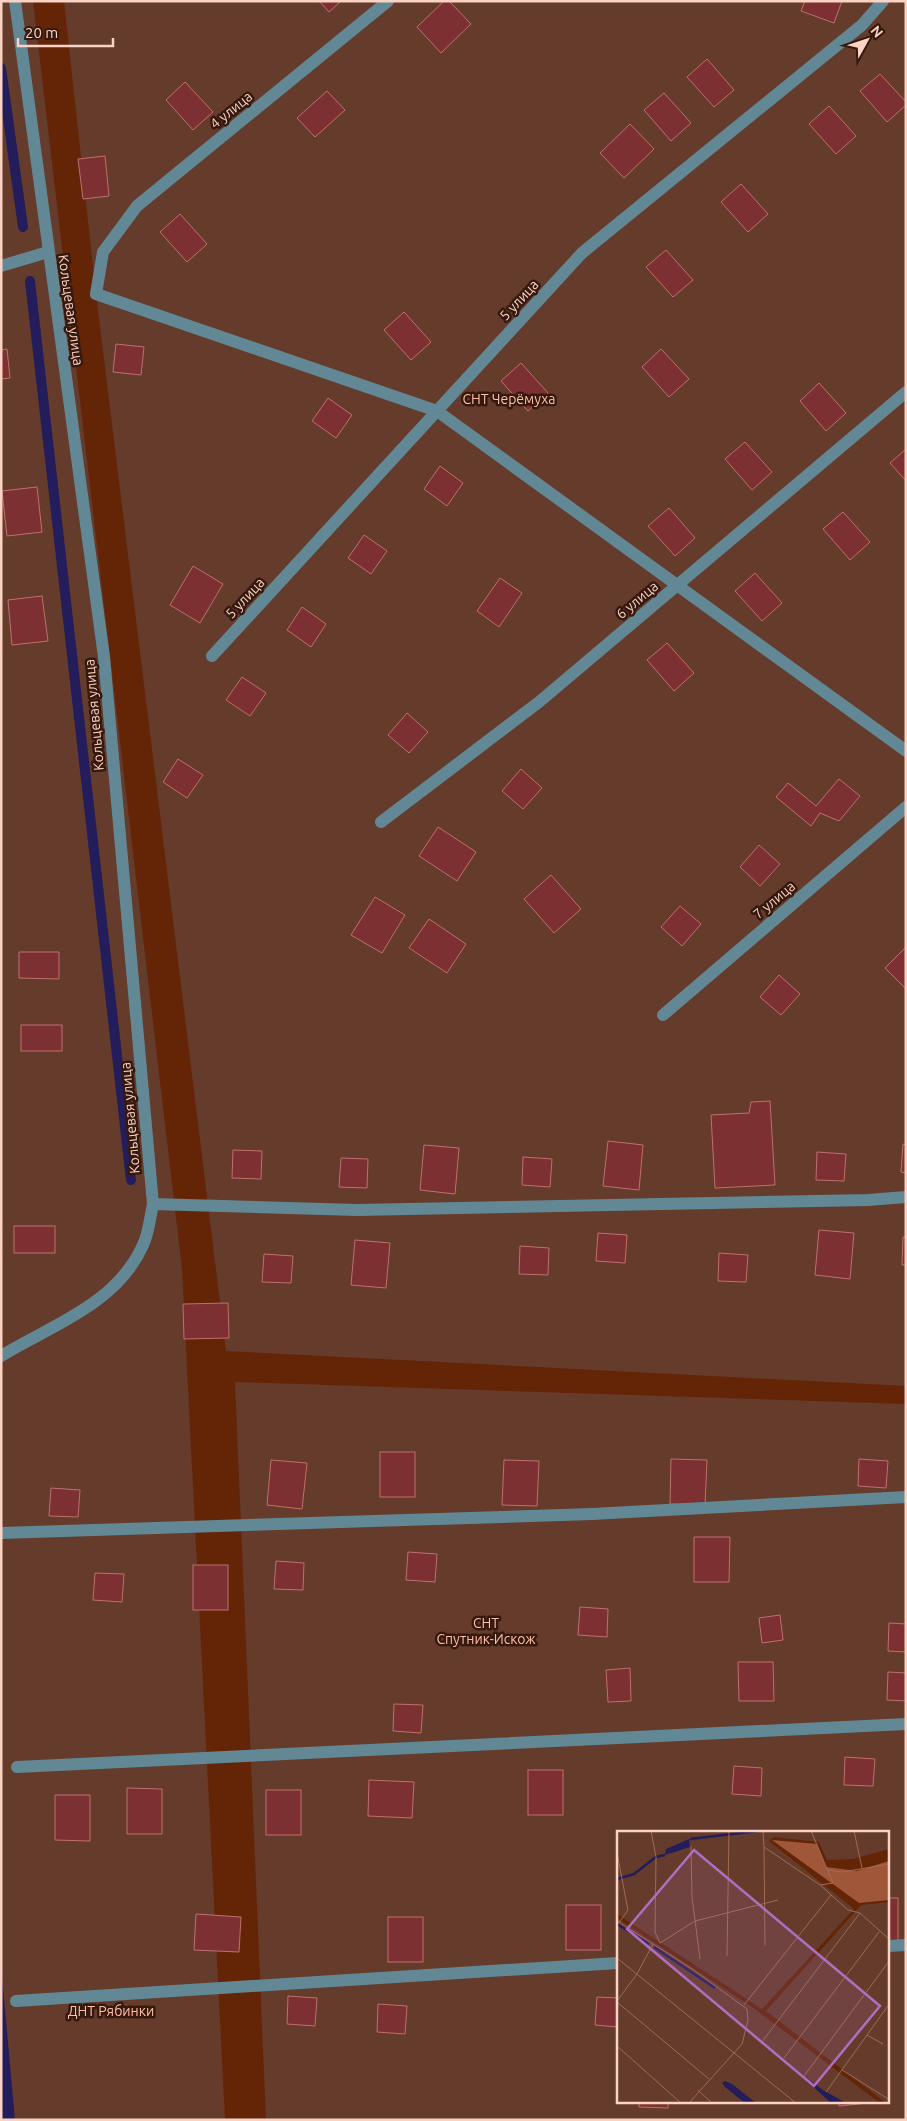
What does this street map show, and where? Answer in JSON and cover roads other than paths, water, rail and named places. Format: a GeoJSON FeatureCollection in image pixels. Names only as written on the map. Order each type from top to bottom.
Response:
{"type":"FeatureCollection","features":[{"type":"Feature","properties":{"kind":"street","name":"Кольцевая улица"},"geometry":{"type":"LineString","coordinates":[[1,1356],[76,1316],[124,1277],[144,1244],[153,1204],[104,657],[15,1]]}},
{"type":"Feature","properties":{"kind":"street","name":"4 улица"},"geometry":{"type":"LineString","coordinates":[[388,1],[137,206],[103,252],[96,294],[437,411]]}},
{"type":"Feature","properties":{"kind":"street","name":"5 улица"},"geometry":{"type":"LineString","coordinates":[[212,656],[582,253],[862,25],[883,1]]}},
{"type":"Feature","properties":{"kind":"street"},"geometry":{"type":"LineString","coordinates":[[1,266],[48,252]]}},
{"type":"Feature","properties":{"kind":"street","name":"6 улица"},"geometry":{"type":"LineString","coordinates":[[381,822],[539,702],[906,392]]}},
{"type":"Feature","properties":{"kind":"street"},"geometry":{"type":"LineString","coordinates":[[437,411],[906,751]]}},
{"type":"Feature","properties":{"kind":"street","name":"7 улица"},"geometry":{"type":"LineString","coordinates":[[662,1015],[906,807]]}},
{"type":"Feature","properties":{"kind":"street"},"geometry":{"type":"LineString","coordinates":[[153,1204],[358,1210],[858,1200],[906,1197]]}},
{"type":"Feature","properties":{"kind":"street"},"geometry":{"type":"LineString","coordinates":[[1,1533],[592,1514],[906,1497]]}},
{"type":"Feature","properties":{"kind":"street"},"geometry":{"type":"LineString","coordinates":[[17,1768],[906,1724]]}},
{"type":"Feature","properties":{"kind":"street"},"geometry":{"type":"LineString","coordinates":[[890,1946],[906,1945]]}},
{"type":"Feature","properties":{"kind":"street"},"geometry":{"type":"LineString","coordinates":[[16,2001],[617,1963]]}},
{"type":"Feature","properties":{"kind":"waterway"},"geometry":{"type":"LineString","coordinates":[[1,68],[23,227]]}},
{"type":"Feature","properties":{"kind":"waterway"},"geometry":{"type":"LineString","coordinates":[[30,281],[131,1180]]}},
{"type":"Feature","properties":{"kind":"park label","name":"СНТ Черёмуха"},"geometry":{"type":"Point","coordinates":[509,399]}},
{"type":"Feature","properties":{"kind":"park label","name":"СНТ Спутник-Искож"},"geometry":{"type":"Point","coordinates":[486,1632]}},
{"type":"Feature","properties":{"kind":"park label","name":"ДНТ Рябинки"},"geometry":{"type":"Point","coordinates":[111,2011]}}]}
